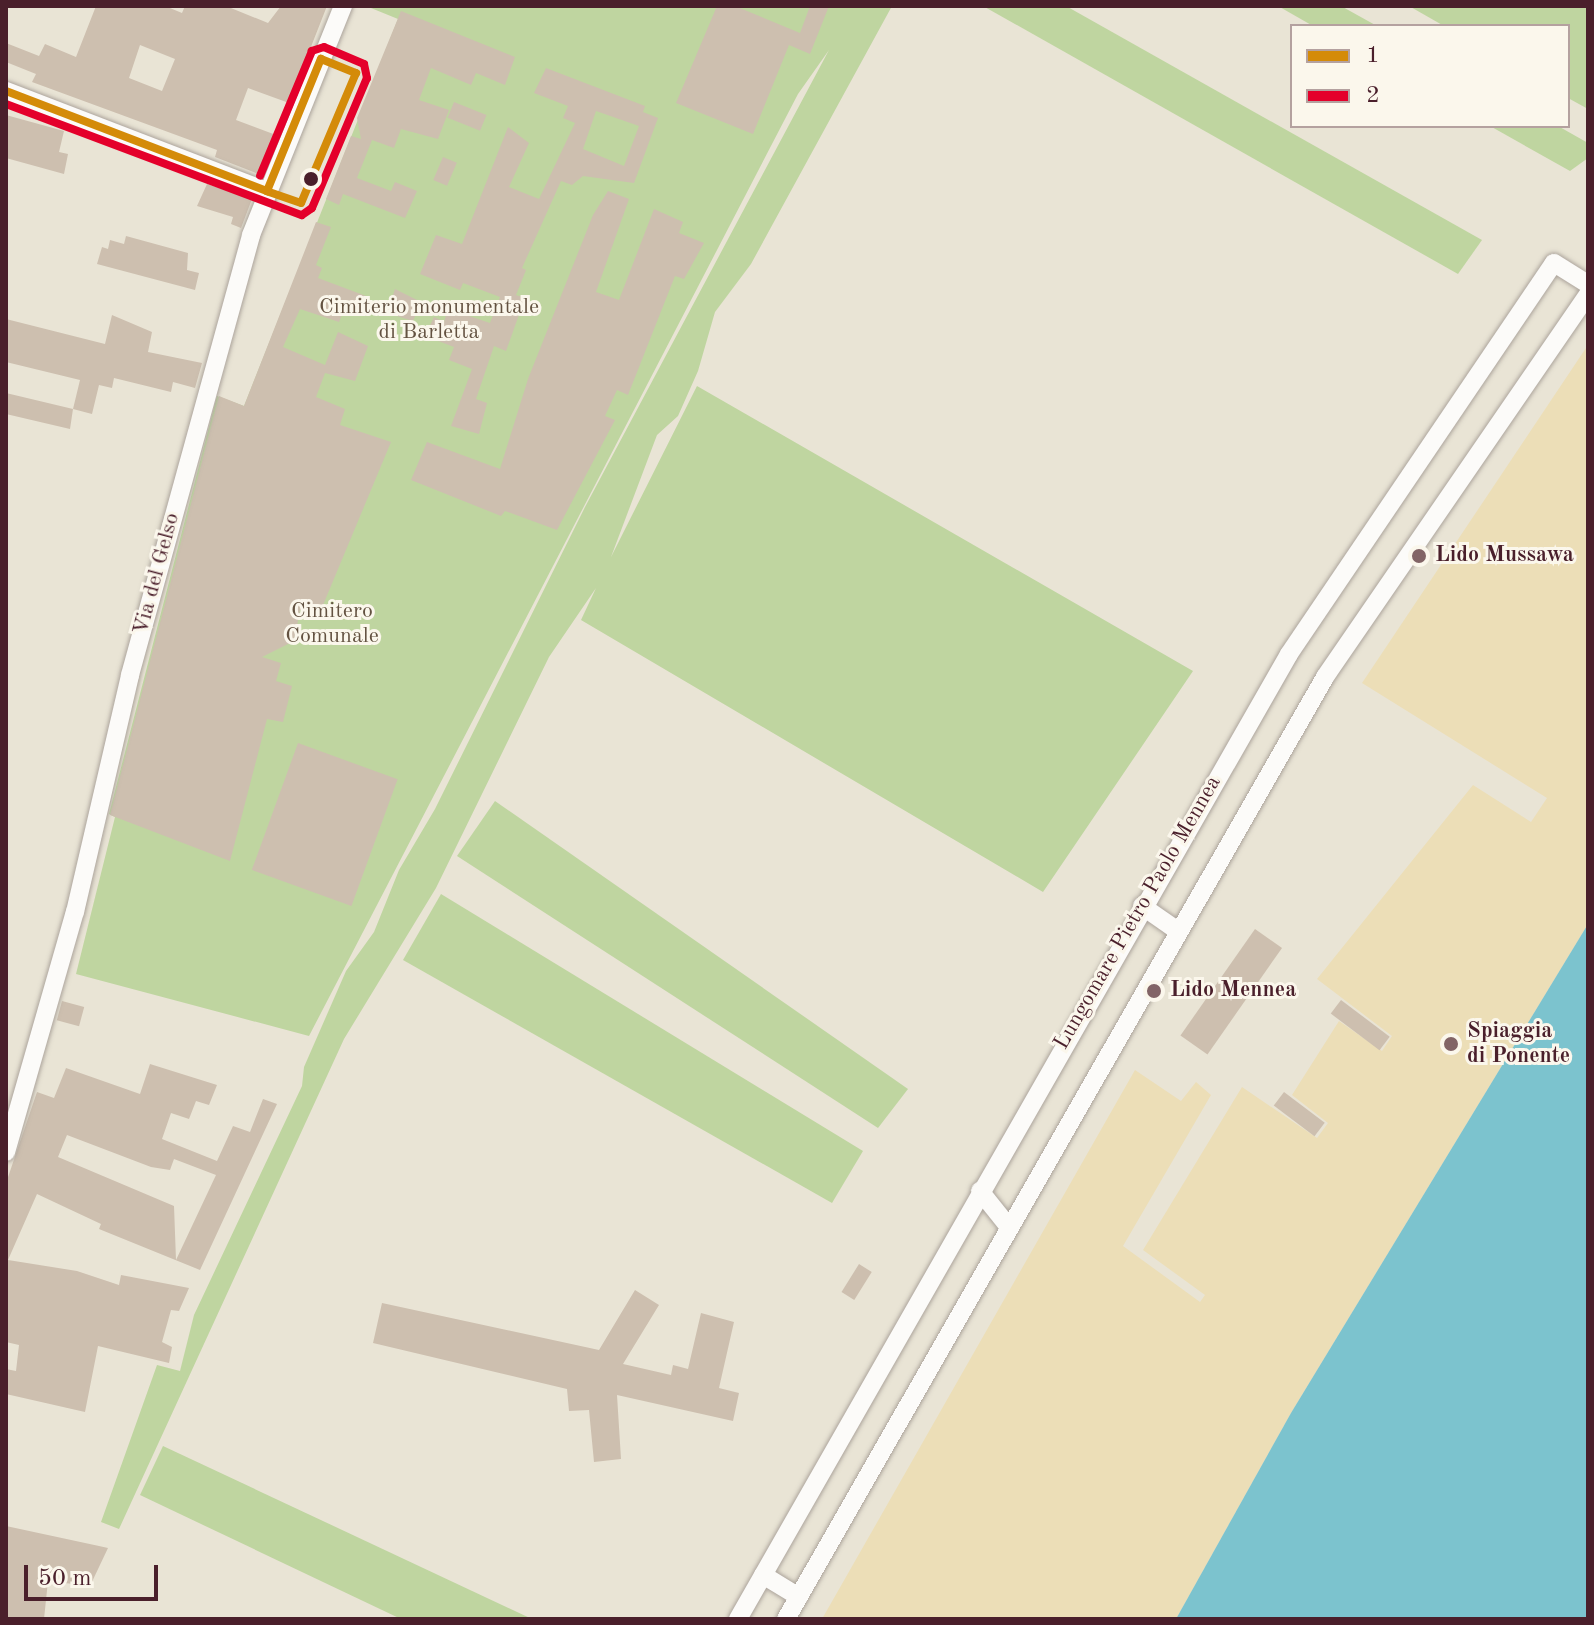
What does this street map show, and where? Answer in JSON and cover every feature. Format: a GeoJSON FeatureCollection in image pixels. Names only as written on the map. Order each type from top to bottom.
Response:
{"type":"FeatureCollection","features":[{"type":"Feature","properties":{"kind":"street","name":"Via del Gelso"},"geometry":{"type":"LineString","coordinates":[[6,1152],[75,912],[130,675],[199,419],[267,191],[343,6]]}},
{"type":"Feature","properties":{"kind":"street"},"geometry":{"type":"LineString","coordinates":[[6,91],[267,191]]}},
{"type":"Feature","properties":{"kind":"street","name":"Lungomare Pietro Paolo Mennea"},"geometry":{"type":"LineString","coordinates":[[738,1619],[1142,906],[1289,654],[1554,263],[1588,284]]}},
{"type":"Feature","properties":{"kind":"street","name":"Lungomare Pietro Paolo Mennea"},"geometry":{"type":"LineString","coordinates":[[786,1619],[1008,1226],[1325,677],[1588,294]]}},
{"type":"Feature","properties":{"kind":"street"},"geometry":{"type":"LineString","coordinates":[[1142,906],[1178,931]]}},
{"type":"Feature","properties":{"kind":"street"},"geometry":{"type":"LineString","coordinates":[[980,1191],[1008,1226]]}},
{"type":"Feature","properties":{"kind":"street"},"geometry":{"type":"LineString","coordinates":[[763,1575],[799,1597]]}},
{"type":"Feature","properties":{"kind":"green space"},"geometry":{"type":"Polygon","coordinates":[[[366,6],[892,6],[751,264],[715,312],[698,371],[678,416],[657,435],[611,557],[697,386],[1193,671],[1043,892],[581,620],[596,588],[549,657],[436,888],[344,1039],[119,1529],[101,1522],[157,1365],[180,1371],[194,1315],[302,1086],[304,1067],[346,971],[374,932],[399,870],[435,809],[585,507],[829,50],[798,94],[309,1036],[76,974],[115,817],[109,814],[217,396],[244,406],[398,19],[366,6]]]}},
{"type":"Feature","properties":{"kind":"green space"},"geometry":{"type":"Polygon","coordinates":[[[983,6],[1066,6],[1482,240],[1458,274],[983,6]]]}},
{"type":"Feature","properties":{"kind":"green space"},"geometry":{"type":"Polygon","coordinates":[[[1278,6],[1341,6],[1373,24],[1310,24],[1278,6]]]}},
{"type":"Feature","properties":{"kind":"green space"},"geometry":{"type":"Polygon","coordinates":[[[1409,6],[1588,6],[1588,109],[1570,99],[1570,24],[1440,24],[1409,6]]]}},
{"type":"Feature","properties":{"kind":"green space"},"geometry":{"type":"Polygon","coordinates":[[[1494,128],[1562,128],[1588,143],[1588,158],[1570,171],[1494,128]]]}},
{"type":"Feature","properties":{"kind":"green space"},"geometry":{"type":"Polygon","coordinates":[[[495,801],[908,1089],[878,1128],[457,856],[495,801]]]}},
{"type":"Feature","properties":{"kind":"green space"},"geometry":{"type":"Polygon","coordinates":[[[441,894],[863,1151],[832,1203],[403,960],[441,894]]]}},
{"type":"Feature","properties":{"kind":"green space"},"geometry":{"type":"Polygon","coordinates":[[[163,1446],[532,1619],[401,1619],[140,1495],[163,1446]]]}},
{"type":"Feature","properties":{"kind":"sand","name":"Spiaggia di Ponente"},"geometry":{"type":"Polygon","coordinates":[[[1588,345],[1588,924],[1291,1413],[1176,1619],[822,1619],[1135,1070],[1181,1101],[1196,1082],[1211,1095],[1123,1246],[1200,1302],[1205,1295],[1143,1250],[1242,1087],[1317,1138],[1328,1123],[1292,1095],[1339,1021],[1382,1051],[1392,1036],[1317,979],[1473,785],[1531,822],[1547,798],[1362,683],[1588,345]]]}},
{"type":"Feature","properties":{"kind":"water"},"geometry":{"type":"Polygon","coordinates":[[[1588,924],[1588,1619],[1176,1619],[1291,1413],[1588,924]]]}},
{"type":"Feature","properties":{"kind":"building"},"geometry":{"type":"Polygon","coordinates":[[[96,6],[165,6],[182,13],[185,6],[226,6],[268,23],[281,6],[327,6],[289,103],[248,88],[236,120],[276,135],[261,175],[215,157],[217,150],[32,82],[36,74],[6,62],[6,43],[39,56],[45,44],[76,57],[96,6]],[[140,45],[129,78],[162,91],[175,59],[140,45]]]}},
{"type":"Feature","properties":{"kind":"building"},"geometry":{"type":"Polygon","coordinates":[[[717,6],[735,6],[800,33],[810,6],[829,6],[810,54],[789,45],[753,134],[676,103],[717,6]]]}},
{"type":"Feature","properties":{"kind":"building"},"geometry":{"type":"Polygon","coordinates":[[[401,11],[515,57],[505,85],[476,73],[471,85],[431,68],[419,100],[449,110],[438,139],[401,129],[394,148],[372,140],[357,178],[391,191],[395,182],[417,191],[405,218],[343,194],[339,205],[326,199],[351,136],[361,139],[357,118],[401,11]]]}},
{"type":"Feature","properties":{"kind":"building"},"geometry":{"type":"Polygon","coordinates":[[[546,68],[645,106],[643,112],[658,118],[634,183],[583,176],[572,185],[561,181],[522,268],[526,270],[516,295],[525,298],[506,351],[494,346],[476,399],[487,403],[479,434],[451,426],[472,369],[449,360],[454,347],[425,336],[434,317],[444,322],[448,309],[490,323],[500,297],[463,283],[460,290],[420,274],[436,235],[462,244],[508,127],[529,143],[509,187],[539,199],[575,123],[563,118],[568,106],[534,93],[546,68]],[[596,111],[583,149],[624,166],[639,126],[596,111]]]}},
{"type":"Feature","properties":{"kind":"building"},"geometry":{"type":"Polygon","coordinates":[[[454,102],[486,115],[480,131],[448,118],[454,102]]]}},
{"type":"Feature","properties":{"kind":"building"},"geometry":{"type":"Polygon","coordinates":[[[6,115],[64,131],[59,152],[68,154],[64,174],[6,158],[6,115]]]}},
{"type":"Feature","properties":{"kind":"building"},"geometry":{"type":"Polygon","coordinates":[[[443,157],[457,163],[447,186],[433,180],[443,157]]]}},
{"type":"Feature","properties":{"kind":"building"},"geometry":{"type":"Polygon","coordinates":[[[207,184],[252,199],[241,228],[231,224],[233,217],[197,206],[207,184]]]}},
{"type":"Feature","properties":{"kind":"building"},"geometry":{"type":"Polygon","coordinates":[[[608,191],[629,199],[596,292],[619,300],[654,209],[683,222],[679,233],[704,243],[684,279],[675,276],[628,395],[617,390],[605,416],[615,420],[557,530],[505,511],[501,516],[411,480],[427,442],[500,469],[528,379],[593,215],[608,191]]]}},
{"type":"Feature","properties":{"kind":"building"},"geometry":{"type":"Polygon","coordinates":[[[316,222],[331,227],[316,265],[322,268],[318,278],[366,296],[360,313],[345,307],[339,322],[300,309],[283,347],[325,365],[338,332],[368,346],[355,381],[325,373],[316,397],[345,409],[340,425],[391,442],[318,617],[300,610],[294,641],[262,657],[281,663],[276,681],[292,686],[283,722],[267,719],[230,861],[110,815],[219,396],[244,406],[316,222]]]}},
{"type":"Feature","properties":{"kind":"building"},"geometry":{"type":"Polygon","coordinates":[[[126,236],[188,253],[187,270],[199,273],[195,290],[97,264],[102,247],[108,249],[110,240],[124,244],[126,236]]]}},
{"type":"Feature","properties":{"kind":"building"},"geometry":{"type":"Polygon","coordinates":[[[395,289],[421,302],[413,321],[387,313],[395,289]]]}},
{"type":"Feature","properties":{"kind":"building"},"geometry":{"type":"Polygon","coordinates":[[[112,315],[152,332],[148,352],[202,363],[195,388],[173,382],[171,392],[114,378],[112,388],[99,385],[92,414],[73,409],[80,380],[6,362],[6,319],[105,344],[112,315]]]}},
{"type":"Feature","properties":{"kind":"building"},"geometry":{"type":"Polygon","coordinates":[[[6,393],[73,409],[70,429],[6,414],[6,393]]]}},
{"type":"Feature","properties":{"kind":"building"},"geometry":{"type":"Polygon","coordinates":[[[298,743],[398,779],[351,906],[252,870],[298,743]]]}},
{"type":"Feature","properties":{"kind":"building"},"geometry":{"type":"Polygon","coordinates":[[[1255,929],[1282,948],[1207,1054],[1180,1035],[1255,929]]]}},
{"type":"Feature","properties":{"kind":"building"},"geometry":{"type":"Polygon","coordinates":[[[1341,1000],[1390,1037],[1379,1050],[1331,1014],[1341,1000]]]}},
{"type":"Feature","properties":{"kind":"building"},"geometry":{"type":"Polygon","coordinates":[[[62,1001],[84,1007],[79,1026],[57,1020],[62,1001]]]}},
{"type":"Feature","properties":{"kind":"building"},"geometry":{"type":"Polygon","coordinates":[[[150,1064],[217,1085],[209,1105],[196,1101],[189,1119],[171,1113],[162,1139],[217,1161],[233,1126],[250,1132],[263,1099],[277,1104],[200,1270],[99,1229],[101,1224],[37,1194],[8,1260],[77,1271],[119,1285],[121,1275],[189,1288],[179,1311],[171,1310],[162,1342],[172,1347],[169,1363],[98,1346],[85,1412],[6,1394],[6,1369],[16,1371],[19,1345],[6,1342],[6,1183],[37,1092],[54,1098],[66,1068],[140,1094],[150,1064]],[[67,1135],[58,1157],[174,1206],[176,1260],[216,1175],[174,1159],[170,1170],[151,1167],[67,1135]]]}},
{"type":"Feature","properties":{"kind":"building"},"geometry":{"type":"Polygon","coordinates":[[[1284,1092],[1325,1123],[1314,1136],[1274,1106],[1284,1092]]]}},
{"type":"Feature","properties":{"kind":"building"},"geometry":{"type":"Polygon","coordinates":[[[859,1264],[872,1272],[854,1300],[842,1292],[859,1264]]]}},
{"type":"Feature","properties":{"kind":"building"},"geometry":{"type":"Polygon","coordinates":[[[635,1290],[659,1305],[623,1364],[671,1375],[673,1365],[688,1369],[701,1313],[734,1322],[719,1388],[739,1393],[733,1421],[617,1395],[621,1459],[594,1462],[589,1410],[569,1411],[567,1389],[373,1343],[382,1303],[599,1350],[635,1290]]]}},
{"type":"Feature","properties":{"kind":"building"},"geometry":{"type":"Polygon","coordinates":[[[6,1526],[108,1548],[90,1586],[48,1581],[44,1619],[6,1619],[6,1526]]]}},
{"type":"Feature","properties":{"kind":"transit line","name":"2"},"geometry":{"type":"LineString","coordinates":[[6,104],[302,215],[312,208],[367,78],[364,64],[324,47],[312,51],[260,176]]}},
{"type":"Feature","properties":{"kind":"transit line","name":"1"},"geometry":{"type":"LineString","coordinates":[[321,59],[356,73],[301,203],[267,191],[321,59]]}},
{"type":"Feature","properties":{"kind":"transit line","name":"1"},"geometry":{"type":"LineString","coordinates":[[6,91],[267,191]]}},
{"type":"Feature","properties":{"kind":"place","name":"Lido Mussawa"},"geometry":{"type":"Point","coordinates":[1419,556]}},
{"type":"Feature","properties":{"kind":"place","name":"Lido Mennea"},"geometry":{"type":"Point","coordinates":[1154,991]}},
{"type":"Feature","properties":{"kind":"place","name":"Spiaggia di Ponente"},"geometry":{"type":"Point","coordinates":[1451,1044]}},
{"type":"Feature","properties":{"kind":"park label","name":"Cimiterio monumentale di Barletta"},"geometry":{"type":"Point","coordinates":[429,320]}},
{"type":"Feature","properties":{"kind":"park label","name":"Cimitero Comunale"},"geometry":{"type":"Point","coordinates":[332,624]}}]}
